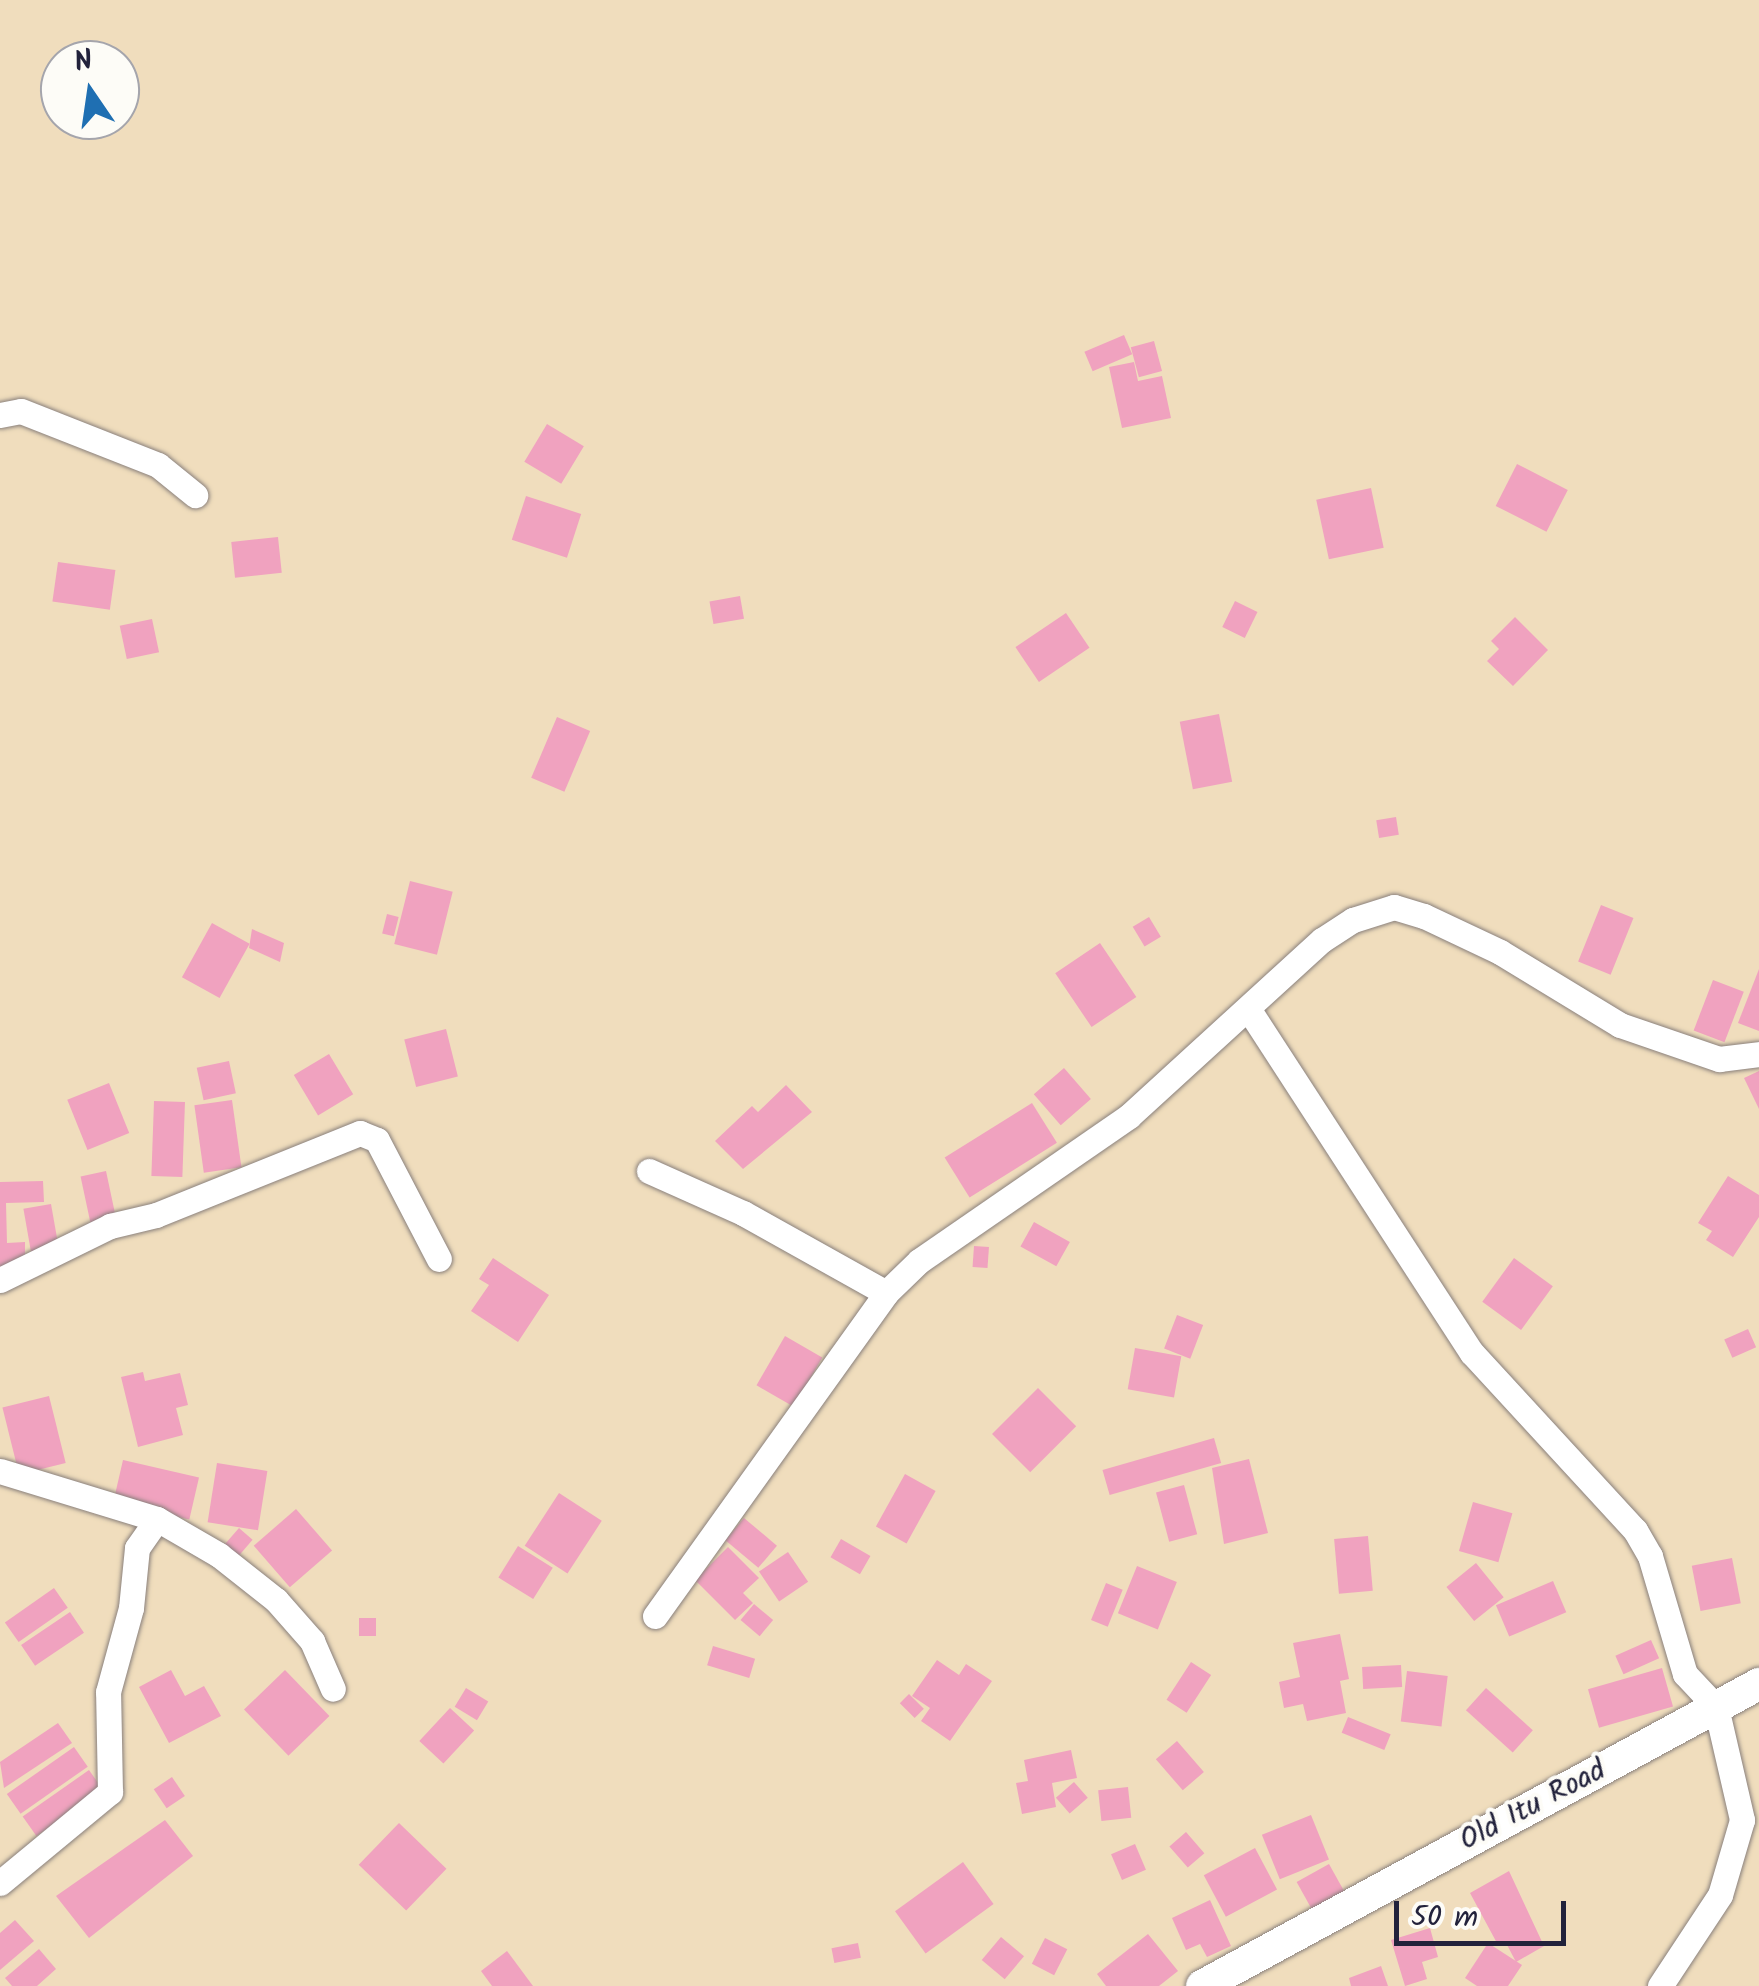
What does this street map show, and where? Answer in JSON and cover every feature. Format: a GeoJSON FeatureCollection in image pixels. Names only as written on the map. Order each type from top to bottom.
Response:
{"type":"FeatureCollection","features":[{"type":"Feature","properties":{"kind":"street"},"geometry":{"type":"LineString","coordinates":[[0,416],[21,411],[158,465],[194,495]]}},
{"type":"Feature","properties":{"kind":"street"},"geometry":{"type":"LineString","coordinates":[[654,1616],[886,1293],[918,1261],[1130,1116],[1322,940],[1353,920],[1394,907],[1500,952],[1620,1025],[1719,1059],[1759,1054]]}},
{"type":"Feature","properties":{"kind":"street"},"geometry":{"type":"LineString","coordinates":[[1248,1010],[1472,1354],[1635,1530],[1650,1556],[1686,1674],[1716,1707],[1742,1820],[1720,1895],[1660,1986]]}},
{"type":"Feature","properties":{"kind":"street"},"geometry":{"type":"LineString","coordinates":[[0,1280],[110,1226],[156,1215],[360,1133],[377,1140],[439,1259]]}},
{"type":"Feature","properties":{"kind":"street"},"geometry":{"type":"LineString","coordinates":[[649,1171],[743,1213],[886,1293]]}},
{"type":"Feature","properties":{"kind":"street"},"geometry":{"type":"LineString","coordinates":[[0,1470],[157,1520],[219,1555],[276,1600],[312,1640],[334,1689]]}},
{"type":"Feature","properties":{"kind":"street"},"geometry":{"type":"LineString","coordinates":[[0,1884],[110,1792],[108,1692],[131,1608],[137,1548],[157,1520]]}},
{"type":"Feature","properties":{"kind":"street","name":"Old Itu Road"},"geometry":{"type":"LineString","coordinates":[[1202,1986],[1759,1684]]}},
{"type":"Feature","properties":{"kind":"building"},"geometry":{"type":"Polygon","coordinates":[[[1124,335],[1132,354],[1093,371],[1084,352],[1124,335]]]}},
{"type":"Feature","properties":{"kind":"building"},"geometry":{"type":"Polygon","coordinates":[[[1154,341],[1162,371],[1139,377],[1131,347],[1154,341]]]}},
{"type":"Feature","properties":{"kind":"building"},"geometry":{"type":"Polygon","coordinates":[[[1134,362],[1138,381],[1162,376],[1171,418],[1122,428],[1109,367],[1134,362]]]}},
{"type":"Feature","properties":{"kind":"building"},"geometry":{"type":"Polygon","coordinates":[[[547,424],[584,446],[561,484],[524,462],[547,424]]]}},
{"type":"Feature","properties":{"kind":"building"},"geometry":{"type":"Polygon","coordinates":[[[1517,464],[1568,490],[1546,532],[1496,506],[1517,464]]]}},
{"type":"Feature","properties":{"kind":"building"},"geometry":{"type":"Polygon","coordinates":[[[1371,488],[1384,548],[1329,559],[1316,500],[1371,488]]]}},
{"type":"Feature","properties":{"kind":"building"},"geometry":{"type":"Polygon","coordinates":[[[526,496],[581,514],[567,558],[512,540],[526,496]]]}},
{"type":"Feature","properties":{"kind":"building"},"geometry":{"type":"Polygon","coordinates":[[[278,537],[282,573],[235,578],[231,542],[278,537]]]}},
{"type":"Feature","properties":{"kind":"building"},"geometry":{"type":"Polygon","coordinates":[[[58,562],[115,570],[110,610],[52,602],[58,562]]]}},
{"type":"Feature","properties":{"kind":"building"},"geometry":{"type":"Polygon","coordinates":[[[740,596],[744,619],[713,624],[709,601],[740,596]]]}},
{"type":"Feature","properties":{"kind":"building"},"geometry":{"type":"Polygon","coordinates":[[[1235,601],[1257,612],[1245,638],[1222,627],[1235,601]]]}},
{"type":"Feature","properties":{"kind":"building"},"geometry":{"type":"Polygon","coordinates":[[[1066,613],[1089,648],[1039,682],[1015,647],[1066,613]]]}},
{"type":"Feature","properties":{"kind":"building"},"geometry":{"type":"Polygon","coordinates":[[[1515,617],[1548,650],[1513,686],[1487,661],[1499,649],[1491,641],[1515,617]]]}},
{"type":"Feature","properties":{"kind":"building"},"geometry":{"type":"Polygon","coordinates":[[[152,619],[159,652],[127,659],[120,626],[152,619]]]}},
{"type":"Feature","properties":{"kind":"building"},"geometry":{"type":"Polygon","coordinates":[[[1219,714],[1232,782],[1193,789],[1180,722],[1219,714]]]}},
{"type":"Feature","properties":{"kind":"building"},"geometry":{"type":"Polygon","coordinates":[[[557,717],[590,731],[564,792],[531,778],[557,717]]]}},
{"type":"Feature","properties":{"kind":"building"},"geometry":{"type":"Polygon","coordinates":[[[1396,817],[1399,835],[1379,838],[1376,820],[1396,817]]]}},
{"type":"Feature","properties":{"kind":"building"},"geometry":{"type":"Polygon","coordinates":[[[410,881],[453,892],[437,955],[394,944],[410,881]]]}},
{"type":"Feature","properties":{"kind":"building"},"geometry":{"type":"Polygon","coordinates":[[[1601,905],[1633,918],[1611,975],[1578,962],[1601,905]]]}},
{"type":"Feature","properties":{"kind":"building"},"geometry":{"type":"Polygon","coordinates":[[[387,914],[399,917],[394,936],[382,933],[387,914]]]}},
{"type":"Feature","properties":{"kind":"building"},"geometry":{"type":"Polygon","coordinates":[[[1149,917],[1161,937],[1145,947],[1133,927],[1149,917]]]}},
{"type":"Feature","properties":{"kind":"building"},"geometry":{"type":"Polygon","coordinates":[[[212,923],[250,944],[220,998],[182,977],[212,923]]]}},
{"type":"Feature","properties":{"kind":"building"},"geometry":{"type":"Polygon","coordinates":[[[252,929],[284,943],[280,962],[249,948],[252,929]]]}},
{"type":"Feature","properties":{"kind":"building"},"geometry":{"type":"Polygon","coordinates":[[[1100,943],[1136,997],[1092,1027],[1055,973],[1100,943]]]}},
{"type":"Feature","properties":{"kind":"building"},"geometry":{"type":"Polygon","coordinates":[[[1759,969],[1759,1031],[1738,1023],[1759,969]]]}},
{"type":"Feature","properties":{"kind":"building"},"geometry":{"type":"Polygon","coordinates":[[[1713,980],[1744,992],[1724,1042],[1694,1030],[1713,980]]]}},
{"type":"Feature","properties":{"kind":"building"},"geometry":{"type":"Polygon","coordinates":[[[446,1029],[458,1077],[416,1087],[404,1039],[446,1029]]]}},
{"type":"Feature","properties":{"kind":"building"},"geometry":{"type":"Polygon","coordinates":[[[329,1054],[353,1094],[318,1115],[294,1075],[329,1054]]]}},
{"type":"Feature","properties":{"kind":"building"},"geometry":{"type":"Polygon","coordinates":[[[229,1061],[236,1093],[204,1100],[197,1068],[229,1061]]]}},
{"type":"Feature","properties":{"kind":"building"},"geometry":{"type":"Polygon","coordinates":[[[1064,1068],[1091,1099],[1061,1125],[1034,1094],[1064,1068]]]}},
{"type":"Feature","properties":{"kind":"building"},"geometry":{"type":"Polygon","coordinates":[[[1759,1071],[1759,1109],[1744,1078],[1759,1071]]]}},
{"type":"Feature","properties":{"kind":"building"},"geometry":{"type":"Polygon","coordinates":[[[109,1083],[129,1133],[88,1150],[67,1100],[109,1083]]]}},
{"type":"Feature","properties":{"kind":"building"},"geometry":{"type":"Polygon","coordinates":[[[786,1085],[812,1112],[743,1169],[715,1141],[752,1106],[758,1112],[786,1085]]]}},
{"type":"Feature","properties":{"kind":"building"},"geometry":{"type":"Polygon","coordinates":[[[232,1100],[241,1167],[204,1173],[194,1105],[232,1100]]]}},
{"type":"Feature","properties":{"kind":"building"},"geometry":{"type":"Polygon","coordinates":[[[154,1101],[185,1102],[182,1177],[151,1176],[154,1101]]]}},
{"type":"Feature","properties":{"kind":"building"},"geometry":{"type":"Polygon","coordinates":[[[1032,1103],[1057,1143],[970,1197],[945,1158],[1032,1103]]]}},
{"type":"Feature","properties":{"kind":"building"},"geometry":{"type":"Polygon","coordinates":[[[106,1171],[116,1219],[91,1224],[81,1176],[106,1171]]]}},
{"type":"Feature","properties":{"kind":"building"},"geometry":{"type":"Polygon","coordinates":[[[1728,1176],[1759,1195],[1759,1217],[1733,1257],[1706,1240],[1712,1231],[1698,1223],[1728,1176]]]}},
{"type":"Feature","properties":{"kind":"building"},"geometry":{"type":"Polygon","coordinates":[[[43,1181],[44,1202],[6,1203],[7,1243],[25,1242],[25,1267],[0,1267],[0,1182],[43,1181]]]}},
{"type":"Feature","properties":{"kind":"building"},"geometry":{"type":"Polygon","coordinates":[[[51,1204],[59,1250],[32,1255],[23,1209],[51,1204]]]}},
{"type":"Feature","properties":{"kind":"building"},"geometry":{"type":"Polygon","coordinates":[[[1034,1222],[1070,1242],[1056,1266],[1020,1246],[1034,1222]]]}},
{"type":"Feature","properties":{"kind":"building"},"geometry":{"type":"Polygon","coordinates":[[[974,1246],[989,1247],[987,1268],[973,1267],[974,1246]]]}},
{"type":"Feature","properties":{"kind":"building"},"geometry":{"type":"Polygon","coordinates":[[[493,1258],[549,1295],[518,1342],[471,1311],[489,1285],[479,1279],[493,1258]]]}},
{"type":"Feature","properties":{"kind":"building"},"geometry":{"type":"Polygon","coordinates":[[[1514,1258],[1553,1286],[1521,1330],[1482,1302],[1514,1258]]]}},
{"type":"Feature","properties":{"kind":"building"},"geometry":{"type":"Polygon","coordinates":[[[1177,1315],[1203,1325],[1190,1359],[1164,1349],[1177,1315]]]}},
{"type":"Feature","properties":{"kind":"building"},"geometry":{"type":"Polygon","coordinates":[[[1748,1329],[1756,1347],[1732,1358],[1724,1340],[1748,1329]]]}},
{"type":"Feature","properties":{"kind":"building"},"geometry":{"type":"Polygon","coordinates":[[[785,1336],[822,1358],[794,1407],[756,1385],[785,1336]]]}},
{"type":"Feature","properties":{"kind":"building"},"geometry":{"type":"Polygon","coordinates":[[[1135,1348],[1181,1356],[1174,1398],[1128,1389],[1135,1348]]]}},
{"type":"Feature","properties":{"kind":"building"},"geometry":{"type":"Polygon","coordinates":[[[143,1372],[145,1381],[180,1373],[188,1405],[176,1408],[183,1435],[138,1447],[121,1377],[143,1372]]]}},
{"type":"Feature","properties":{"kind":"building"},"geometry":{"type":"Polygon","coordinates":[[[1038,1388],[1076,1426],[1030,1472],[992,1434],[1038,1388]]]}},
{"type":"Feature","properties":{"kind":"building"},"geometry":{"type":"Polygon","coordinates":[[[49,1396],[66,1463],[19,1475],[2,1408],[49,1396]]]}},
{"type":"Feature","properties":{"kind":"building"},"geometry":{"type":"Polygon","coordinates":[[[1214,1438],[1221,1463],[1110,1495],[1102,1470],[1214,1438]]]}},
{"type":"Feature","properties":{"kind":"building"},"geometry":{"type":"Polygon","coordinates":[[[1249,1459],[1268,1533],[1224,1544],[1212,1468],[1249,1459]]]}},
{"type":"Feature","properties":{"kind":"building"},"geometry":{"type":"Polygon","coordinates":[[[123,1460],[199,1478],[189,1519],[113,1502],[123,1460]]]}},
{"type":"Feature","properties":{"kind":"building"},"geometry":{"type":"Polygon","coordinates":[[[217,1463],[267,1471],[258,1530],[208,1522],[217,1463]]]}},
{"type":"Feature","properties":{"kind":"building"},"geometry":{"type":"Polygon","coordinates":[[[905,1474],[936,1491],[907,1543],[876,1526],[905,1474]]]}},
{"type":"Feature","properties":{"kind":"building"},"geometry":{"type":"Polygon","coordinates":[[[1184,1485],[1197,1534],[1169,1542],[1156,1493],[1184,1485]]]}},
{"type":"Feature","properties":{"kind":"building"},"geometry":{"type":"Polygon","coordinates":[[[559,1493],[602,1521],[567,1574],[525,1546],[559,1493]]]}},
{"type":"Feature","properties":{"kind":"building"},"geometry":{"type":"Polygon","coordinates":[[[1473,1502],[1512,1513],[1498,1562],[1459,1551],[1473,1502]]]}},
{"type":"Feature","properties":{"kind":"building"},"geometry":{"type":"Polygon","coordinates":[[[296,1509],[332,1551],[290,1587],[254,1546],[296,1509]]]}},
{"type":"Feature","properties":{"kind":"building"},"geometry":{"type":"Polygon","coordinates":[[[744,1518],[777,1546],[758,1568],[725,1540],[744,1518]]]}},
{"type":"Feature","properties":{"kind":"building"},"geometry":{"type":"Polygon","coordinates":[[[239,1528],[253,1540],[236,1559],[223,1547],[239,1528]]]}},
{"type":"Feature","properties":{"kind":"building"},"geometry":{"type":"Polygon","coordinates":[[[1368,1536],[1373,1591],[1339,1594],[1334,1539],[1368,1536]]]}},
{"type":"Feature","properties":{"kind":"building"},"geometry":{"type":"Polygon","coordinates":[[[841,1539],[870,1556],[860,1574],[830,1557],[841,1539]]]}},
{"type":"Feature","properties":{"kind":"building"},"geometry":{"type":"Polygon","coordinates":[[[518,1546],[553,1568],[533,1599],[498,1577],[518,1546]]]}},
{"type":"Feature","properties":{"kind":"building"},"geometry":{"type":"Polygon","coordinates":[[[728,1547],[759,1578],[743,1593],[753,1603],[735,1620],[695,1580],[728,1547]]]}},
{"type":"Feature","properties":{"kind":"building"},"geometry":{"type":"Polygon","coordinates":[[[788,1552],[808,1582],[779,1601],[759,1572],[788,1552]]]}},
{"type":"Feature","properties":{"kind":"building"},"geometry":{"type":"Polygon","coordinates":[[[1732,1558],[1741,1603],[1701,1611],[1692,1566],[1732,1558]]]}},
{"type":"Feature","properties":{"kind":"building"},"geometry":{"type":"Polygon","coordinates":[[[1476,1563],[1504,1597],[1474,1621],[1446,1587],[1476,1563]]]}},
{"type":"Feature","properties":{"kind":"building"},"geometry":{"type":"Polygon","coordinates":[[[1137,1566],[1177,1582],[1158,1629],[1118,1613],[1137,1566]]]}},
{"type":"Feature","properties":{"kind":"building"},"geometry":{"type":"Polygon","coordinates":[[[1553,1581],[1566,1612],[1509,1637],[1496,1605],[1553,1581]]]}},
{"type":"Feature","properties":{"kind":"building"},"geometry":{"type":"Polygon","coordinates":[[[1106,1583],[1123,1590],[1108,1627],[1091,1620],[1106,1583]]]}},
{"type":"Feature","properties":{"kind":"building"},"geometry":{"type":"Polygon","coordinates":[[[54,1588],[68,1608],[19,1642],[5,1622],[54,1588]]]}},
{"type":"Feature","properties":{"kind":"building"},"geometry":{"type":"Polygon","coordinates":[[[754,1604],[773,1620],[760,1636],[741,1620],[754,1604]]]}},
{"type":"Feature","properties":{"kind":"building"},"geometry":{"type":"Polygon","coordinates":[[[70,1612],[84,1633],[35,1666],[21,1645],[70,1612]]]}},
{"type":"Feature","properties":{"kind":"building"},"geometry":{"type":"Polygon","coordinates":[[[359,1618],[376,1618],[376,1636],[359,1636],[359,1618]]]}},
{"type":"Feature","properties":{"kind":"building"},"geometry":{"type":"Polygon","coordinates":[[[1340,1634],[1349,1679],[1340,1681],[1346,1713],[1307,1721],[1303,1704],[1284,1708],[1279,1682],[1300,1677],[1293,1643],[1340,1634]]]}},
{"type":"Feature","properties":{"kind":"building"},"geometry":{"type":"Polygon","coordinates":[[[1651,1640],[1659,1658],[1624,1674],[1615,1656],[1651,1640]]]}},
{"type":"Feature","properties":{"kind":"building"},"geometry":{"type":"Polygon","coordinates":[[[713,1646],[755,1659],[749,1678],[707,1665],[713,1646]]]}},
{"type":"Feature","properties":{"kind":"building"},"geometry":{"type":"Polygon","coordinates":[[[937,1660],[959,1675],[966,1664],[992,1681],[950,1741],[921,1721],[930,1708],[912,1696],[937,1660]]]}},
{"type":"Feature","properties":{"kind":"building"},"geometry":{"type":"Polygon","coordinates":[[[1191,1662],[1211,1675],[1187,1713],[1166,1700],[1191,1662]]]}},
{"type":"Feature","properties":{"kind":"building"},"geometry":{"type":"Polygon","coordinates":[[[1401,1665],[1402,1687],[1363,1689],[1362,1667],[1401,1665]]]}},
{"type":"Feature","properties":{"kind":"building"},"geometry":{"type":"Polygon","coordinates":[[[1662,1668],[1673,1706],[1599,1728],[1588,1689],[1662,1668]]]}},
{"type":"Feature","properties":{"kind":"building"},"geometry":{"type":"Polygon","coordinates":[[[171,1670],[185,1696],[204,1686],[221,1716],[169,1743],[139,1687],[171,1670]]]}},
{"type":"Feature","properties":{"kind":"building"},"geometry":{"type":"Polygon","coordinates":[[[285,1670],[329,1716],[288,1756],[244,1710],[285,1670]]]}},
{"type":"Feature","properties":{"kind":"building"},"geometry":{"type":"Polygon","coordinates":[[[1407,1671],[1448,1676],[1441,1727],[1401,1722],[1407,1671]]]}},
{"type":"Feature","properties":{"kind":"building"},"geometry":{"type":"Polygon","coordinates":[[[466,1688],[488,1701],[477,1720],[455,1707],[466,1688]]]}},
{"type":"Feature","properties":{"kind":"building"},"geometry":{"type":"Polygon","coordinates":[[[1486,1688],[1533,1730],[1513,1752],[1466,1710],[1486,1688]]]}},
{"type":"Feature","properties":{"kind":"building"},"geometry":{"type":"Polygon","coordinates":[[[909,1694],[924,1709],[915,1718],[900,1703],[909,1694]]]}},
{"type":"Feature","properties":{"kind":"building"},"geometry":{"type":"Polygon","coordinates":[[[450,1708],[474,1731],[443,1763],[419,1741],[450,1708]]]}},
{"type":"Feature","properties":{"kind":"building"},"geometry":{"type":"Polygon","coordinates":[[[1348,1717],[1391,1734],[1384,1750],[1342,1733],[1348,1717]]]}},
{"type":"Feature","properties":{"kind":"building"},"geometry":{"type":"Polygon","coordinates":[[[58,1723],[72,1743],[4,1788],[0,1762],[58,1723]]]}},
{"type":"Feature","properties":{"kind":"building"},"geometry":{"type":"Polygon","coordinates":[[[1177,1741],[1204,1772],[1183,1790],[1156,1759],[1177,1741]]]}},
{"type":"Feature","properties":{"kind":"building"},"geometry":{"type":"Polygon","coordinates":[[[74,1747],[88,1767],[21,1814],[7,1794],[74,1747]]]}},
{"type":"Feature","properties":{"kind":"building"},"geometry":{"type":"Polygon","coordinates":[[[1071,1750],[1077,1778],[1052,1783],[1056,1807],[1022,1814],[1016,1783],[1028,1781],[1024,1760],[1071,1750]]]}},
{"type":"Feature","properties":{"kind":"building"},"geometry":{"type":"Polygon","coordinates":[[[89,1770],[103,1790],[36,1836],[23,1816],[89,1770]]]}},
{"type":"Feature","properties":{"kind":"building"},"geometry":{"type":"Polygon","coordinates":[[[172,1777],[185,1796],[167,1808],[154,1789],[172,1777]]]}},
{"type":"Feature","properties":{"kind":"building"},"geometry":{"type":"Polygon","coordinates":[[[1074,1782],[1088,1798],[1070,1814],[1056,1798],[1074,1782]]]}},
{"type":"Feature","properties":{"kind":"building"},"geometry":{"type":"Polygon","coordinates":[[[1128,1787],[1131,1818],[1101,1821],[1098,1790],[1128,1787]]]}},
{"type":"Feature","properties":{"kind":"building"},"geometry":{"type":"Polygon","coordinates":[[[1311,1815],[1329,1860],[1280,1879],[1262,1835],[1311,1815]]]}},
{"type":"Feature","properties":{"kind":"building"},"geometry":{"type":"Polygon","coordinates":[[[165,1820],[193,1856],[89,1938],[56,1896],[165,1820]]]}},
{"type":"Feature","properties":{"kind":"building"},"geometry":{"type":"Polygon","coordinates":[[[399,1823],[446,1869],[406,1911],[359,1865],[399,1823]]]}},
{"type":"Feature","properties":{"kind":"building"},"geometry":{"type":"Polygon","coordinates":[[[1186,1832],[1204,1853],[1188,1868],[1169,1846],[1186,1832]]]}},
{"type":"Feature","properties":{"kind":"building"},"geometry":{"type":"Polygon","coordinates":[[[1135,1844],[1146,1870],[1122,1880],[1111,1854],[1135,1844]]]}},
{"type":"Feature","properties":{"kind":"building"},"geometry":{"type":"Polygon","coordinates":[[[1255,1848],[1277,1889],[1226,1917],[1204,1875],[1255,1848]]]}},
{"type":"Feature","properties":{"kind":"building"},"geometry":{"type":"Polygon","coordinates":[[[963,1862],[994,1904],[926,1953],[895,1911],[963,1862]]]}},
{"type":"Feature","properties":{"kind":"building"},"geometry":{"type":"Polygon","coordinates":[[[1329,1864],[1344,1891],[1312,1909],[1297,1882],[1329,1864]]]}},
{"type":"Feature","properties":{"kind":"building"},"geometry":{"type":"Polygon","coordinates":[[[1509,1871],[1544,1946],[1516,1962],[1505,1941],[1498,1945],[1470,1893],[1509,1871]]]}},
{"type":"Feature","properties":{"kind":"building"},"geometry":{"type":"Polygon","coordinates":[[[1210,1900],[1231,1946],[1207,1957],[1200,1944],[1186,1950],[1172,1918],[1210,1900]]]}},
{"type":"Feature","properties":{"kind":"building"},"geometry":{"type":"Polygon","coordinates":[[[15,1920],[34,1941],[0,1970],[0,1933],[15,1920]]]}},
{"type":"Feature","properties":{"kind":"building"},"geometry":{"type":"Polygon","coordinates":[[[1430,1928],[1438,1957],[1422,1962],[1427,1979],[1405,1986],[1391,1940],[1430,1928]]]}},
{"type":"Feature","properties":{"kind":"building"},"geometry":{"type":"Polygon","coordinates":[[[1148,1934],[1178,1971],[1159,1986],[1106,1986],[1097,1974],[1148,1934]]]}},
{"type":"Feature","properties":{"kind":"building"},"geometry":{"type":"Polygon","coordinates":[[[1001,1937],[1024,1956],[1005,1979],[982,1960],[1001,1937]]]}},
{"type":"Feature","properties":{"kind":"building"},"geometry":{"type":"Polygon","coordinates":[[[1045,1938],[1067,1949],[1054,1975],[1032,1964],[1045,1938]]]}},
{"type":"Feature","properties":{"kind":"building"},"geometry":{"type":"Polygon","coordinates":[[[858,1943],[861,1958],[834,1963],[831,1948],[858,1943]]]}},
{"type":"Feature","properties":{"kind":"building"},"geometry":{"type":"Polygon","coordinates":[[[1488,1943],[1522,1965],[1508,1986],[1477,1986],[1465,1978],[1488,1943]]]}},
{"type":"Feature","properties":{"kind":"building"},"geometry":{"type":"Polygon","coordinates":[[[39,1949],[56,1969],[37,1986],[12,1986],[5,1978],[39,1949]]]}},
{"type":"Feature","properties":{"kind":"building"},"geometry":{"type":"Polygon","coordinates":[[[507,1951],[533,1986],[492,1986],[481,1971],[507,1951]]]}},
{"type":"Feature","properties":{"kind":"building"},"geometry":{"type":"Polygon","coordinates":[[[1381,1966],[1388,1986],[1351,1986],[1349,1978],[1381,1966]]]}}]}
